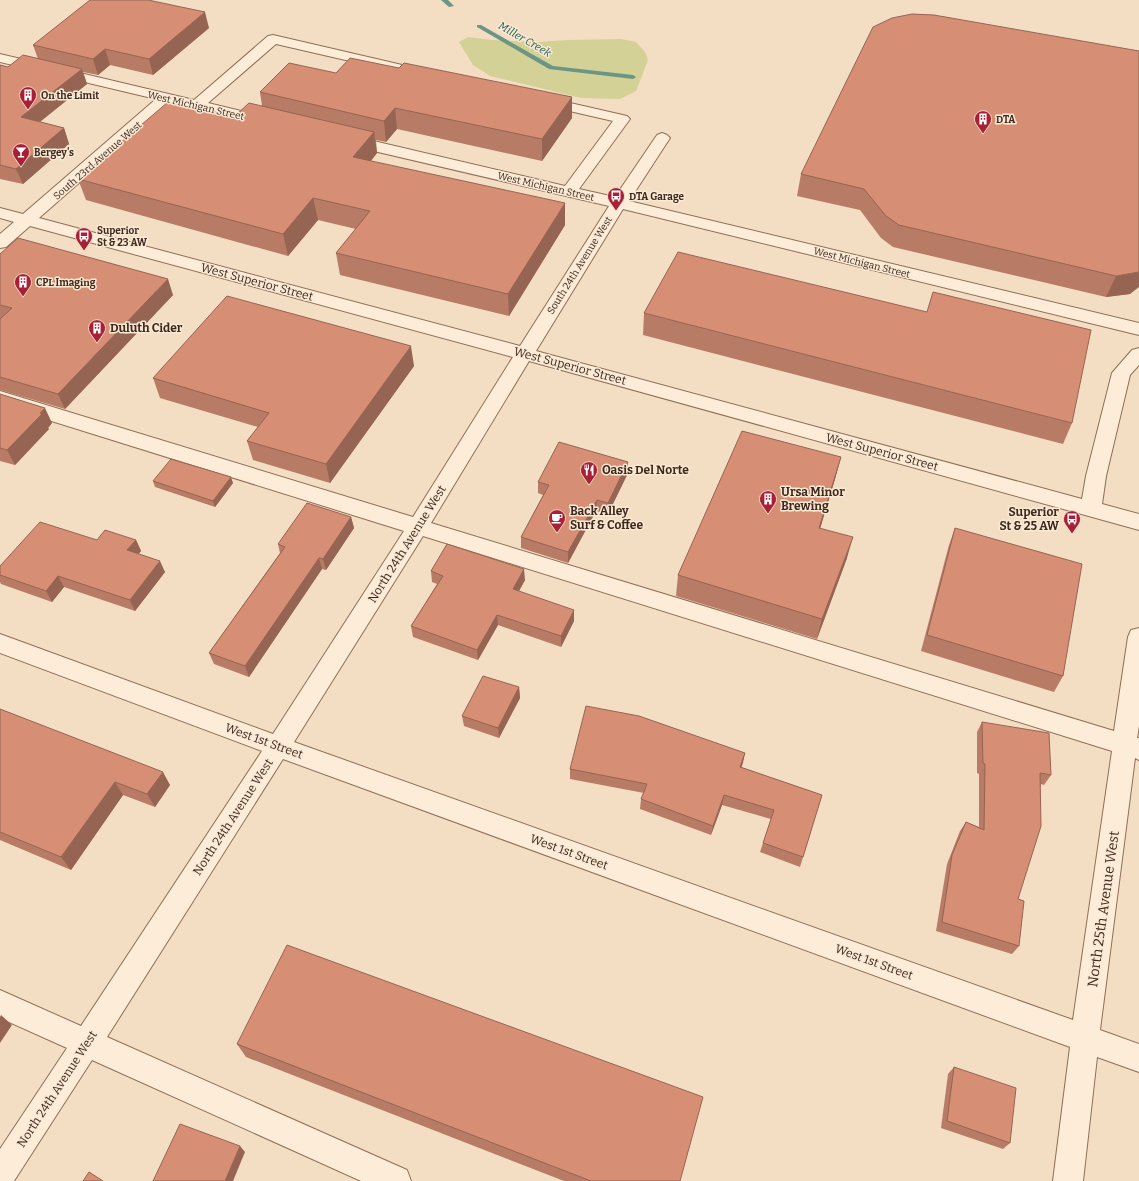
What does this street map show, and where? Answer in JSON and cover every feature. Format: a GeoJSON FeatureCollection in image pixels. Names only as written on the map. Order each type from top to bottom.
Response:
{"type":"FeatureCollection","features":[{"type":"Feature","properties":{"kind":"street"},"geometry":{"type":"LineString","coordinates":[[197,105],[273,39],[444,78]]}},
{"type":"Feature","properties":{"kind":"street","name":"West Michigan Street"},"geometry":{"type":"LineString","coordinates":[[0,58],[282,125]]}},
{"type":"Feature","properties":{"kind":"street","name":"South 23rd Avenue West"},"geometry":{"type":"LineString","coordinates":[[0,243],[167,98]]}},
{"type":"Feature","properties":{"kind":"street"},"geometry":{"type":"LineString","coordinates":[[529,98],[622,119],[570,192]]}},
{"type":"Feature","properties":{"kind":"street","name":"West Michigan Street"},"geometry":{"type":"LineString","coordinates":[[337,138],[618,203],[1139,329]]}},
{"type":"Feature","properties":{"kind":"street","name":"South 24th Avenue West"},"geometry":{"type":"LineString","coordinates":[[525,354],[618,203],[662,138]]}},
{"type":"Feature","properties":{"kind":"street","name":"West Superior Street"},"geometry":{"type":"LineString","coordinates":[[0,213],[525,354],[1139,522]]}},
{"type":"Feature","properties":{"kind":"street","name":"North 24th Avenue West"},"geometry":{"type":"LineString","coordinates":[[0,1176],[279,747],[525,354]]}},
{"type":"Feature","properties":{"kind":"street"},"geometry":{"type":"LineString","coordinates":[[1091,509],[1096,476],[1121,373],[1139,354]]}},
{"type":"Feature","properties":{"kind":"street"},"geometry":{"type":"LineString","coordinates":[[0,398],[417,528],[1132,747]]}},
{"type":"Feature","properties":{"kind":"street","name":"North 25th Avenue West"},"geometry":{"type":"LineString","coordinates":[[1068,1181],[1085,1039],[1132,747],[1139,637]]}},
{"type":"Feature","properties":{"kind":"street","name":"West 1st Street"},"geometry":{"type":"LineString","coordinates":[[0,643],[279,747],[1139,1058]]}},
{"type":"Feature","properties":{"kind":"street"},"geometry":{"type":"LineString","coordinates":[[0,1004],[396,1181]]}},
{"type":"Feature","properties":{"kind":"shaded area"},"geometry":{"type":"Polygon","coordinates":[[[468,37],[492,40],[538,42],[621,39],[636,42],[645,52],[648,60],[636,91],[620,99],[581,98],[490,76],[473,65],[459,42],[468,37]]]}},
{"type":"Feature","properties":{"kind":"building"},"geometry":{"type":"Polygon","coordinates":[[[90,0],[148,0],[205,12],[149,59],[105,49],[93,59],[33,45],[90,0]]]}},
{"type":"Feature","properties":{"kind":"building","name":"DTA"},"geometry":{"type":"Polygon","coordinates":[[[912,14],[934,15],[1139,51],[1139,272],[1116,276],[899,225],[886,216],[864,189],[801,174],[873,27],[892,18],[912,14]]]}},
{"type":"Feature","properties":{"kind":"building"},"geometry":{"type":"Polygon","coordinates":[[[23,55],[82,69],[21,117],[64,128],[16,169],[0,165],[0,65],[8,67],[23,55]]]}},
{"type":"Feature","properties":{"kind":"building"},"geometry":{"type":"Polygon","coordinates":[[[350,58],[399,68],[404,63],[572,97],[542,139],[395,108],[384,121],[260,92],[289,63],[336,73],[350,58]]]}},
{"type":"Feature","properties":{"kind":"building"},"geometry":{"type":"Polygon","coordinates":[[[168,102],[235,116],[249,103],[374,132],[353,157],[565,203],[508,294],[336,253],[370,211],[313,198],[283,234],[78,179],[168,102]]]}},
{"type":"Feature","properties":{"kind":"building"},"geometry":{"type":"Polygon","coordinates":[[[18,238],[168,279],[58,394],[0,377],[0,319],[12,308],[0,305],[0,254],[18,238]]]}},
{"type":"Feature","properties":{"kind":"building"},"geometry":{"type":"Polygon","coordinates":[[[678,252],[927,312],[933,292],[1091,330],[1072,423],[644,313],[678,252]]]}},
{"type":"Feature","properties":{"kind":"building"},"geometry":{"type":"Polygon","coordinates":[[[227,296],[411,346],[326,464],[247,441],[269,413],[153,378],[227,296]]]}},
{"type":"Feature","properties":{"kind":"building"},"geometry":{"type":"Polygon","coordinates":[[[0,394],[45,408],[40,413],[42,414],[7,450],[0,448],[0,394]]]}},
{"type":"Feature","properties":{"kind":"building","name":"Ursa Minor Brewing"},"geometry":{"type":"Polygon","coordinates":[[[742,431],[841,457],[819,528],[853,537],[822,619],[678,575],[742,431]]]}},
{"type":"Feature","properties":{"kind":"building"},"geometry":{"type":"Polygon","coordinates":[[[559,442],[628,462],[608,503],[597,500],[568,552],[521,537],[549,485],[538,482],[559,442]]]}},
{"type":"Feature","properties":{"kind":"building"},"geometry":{"type":"Polygon","coordinates":[[[171,459],[231,477],[213,501],[153,481],[171,459]]]}},
{"type":"Feature","properties":{"kind":"building"},"geometry":{"type":"Polygon","coordinates":[[[307,503],[351,517],[323,559],[319,558],[245,666],[209,653],[285,547],[278,544],[307,503]]]}},
{"type":"Feature","properties":{"kind":"building"},"geometry":{"type":"Polygon","coordinates":[[[40,522],[97,540],[105,530],[136,540],[127,550],[160,561],[130,600],[58,576],[46,591],[0,575],[0,566],[40,522]]]}},
{"type":"Feature","properties":{"kind":"building"},"geometry":{"type":"Polygon","coordinates":[[[955,528],[1082,564],[1063,676],[927,635],[955,528]]]}},
{"type":"Feature","properties":{"kind":"building"},"geometry":{"type":"Polygon","coordinates":[[[447,544],[524,569],[513,589],[574,610],[561,636],[497,615],[477,650],[411,626],[443,576],[431,571],[447,544]]]}},
{"type":"Feature","properties":{"kind":"building"},"geometry":{"type":"Polygon","coordinates":[[[483,676],[519,687],[498,728],[462,716],[483,676]]]}},
{"type":"Feature","properties":{"kind":"building"},"geometry":{"type":"Polygon","coordinates":[[[586,706],[639,716],[745,753],[740,767],[822,795],[803,857],[763,843],[774,810],[724,795],[713,826],[641,799],[647,784],[570,769],[586,706]]]}},
{"type":"Feature","properties":{"kind":"building"},"geometry":{"type":"Polygon","coordinates":[[[0,709],[163,772],[147,794],[115,782],[61,857],[0,832],[0,709]]]}},
{"type":"Feature","properties":{"kind":"building"},"geometry":{"type":"Polygon","coordinates":[[[982,722],[1049,733],[1051,775],[1040,773],[1041,826],[1018,899],[1024,901],[1019,946],[942,922],[952,855],[966,822],[984,830],[985,764],[983,763],[982,722]]]}},
{"type":"Feature","properties":{"kind":"building"},"geometry":{"type":"Polygon","coordinates":[[[287,945],[703,1097],[680,1181],[591,1181],[237,1044],[287,945]]]}},
{"type":"Feature","properties":{"kind":"building"},"geometry":{"type":"Polygon","coordinates":[[[954,1067],[1016,1088],[1010,1143],[947,1121],[954,1067]]]}},
{"type":"Feature","properties":{"kind":"building"},"geometry":{"type":"Polygon","coordinates":[[[180,1124],[240,1146],[225,1181],[153,1181],[180,1124]]]}},
{"type":"Feature","properties":{"kind":"building"},"geometry":{"type":"Polygon","coordinates":[[[89,1172],[103,1181],[83,1181],[89,1172]]]}},
{"type":"Feature","properties":{"kind":"waterway","name":"Miller Creek"},"geometry":{"type":"LineString","coordinates":[[444,0],[451,6]]}},
{"type":"Feature","properties":{"kind":"waterway","name":"Miller Creek"},"geometry":{"type":"LineString","coordinates":[[479,26],[551,68],[633,77]]}},
{"type":"Feature","properties":{"kind":"place","name":"On the Limit"},"geometry":{"type":"Point","coordinates":[28,110]}},
{"type":"Feature","properties":{"kind":"place","name":"DTA"},"geometry":{"type":"Point","coordinates":[983,134]}},
{"type":"Feature","properties":{"kind":"place","name":"Bergey's"},"geometry":{"type":"Point","coordinates":[21,167]}},
{"type":"Feature","properties":{"kind":"place","name":"DTA Garage"},"geometry":{"type":"Point","coordinates":[616,211]}},
{"type":"Feature","properties":{"kind":"place","name":"Superior St & 23 AW"},"geometry":{"type":"Point","coordinates":[84,251]}},
{"type":"Feature","properties":{"kind":"place","name":"CPL Imaging"},"geometry":{"type":"Point","coordinates":[23,297]}},
{"type":"Feature","properties":{"kind":"place","name":"Duluth Cider"},"geometry":{"type":"Point","coordinates":[97,343]}},
{"type":"Feature","properties":{"kind":"place","name":"Oasis Del Norte"},"geometry":{"type":"Point","coordinates":[589,485]}},
{"type":"Feature","properties":{"kind":"place","name":"Ursa Minor Brewing"},"geometry":{"type":"Point","coordinates":[768,514]}},
{"type":"Feature","properties":{"kind":"place","name":"Back Alley Surf & Coffee"},"geometry":{"type":"Point","coordinates":[557,533]}},
{"type":"Feature","properties":{"kind":"place","name":"Superior St & 25 AW"},"geometry":{"type":"Point","coordinates":[1072,534]}}]}
